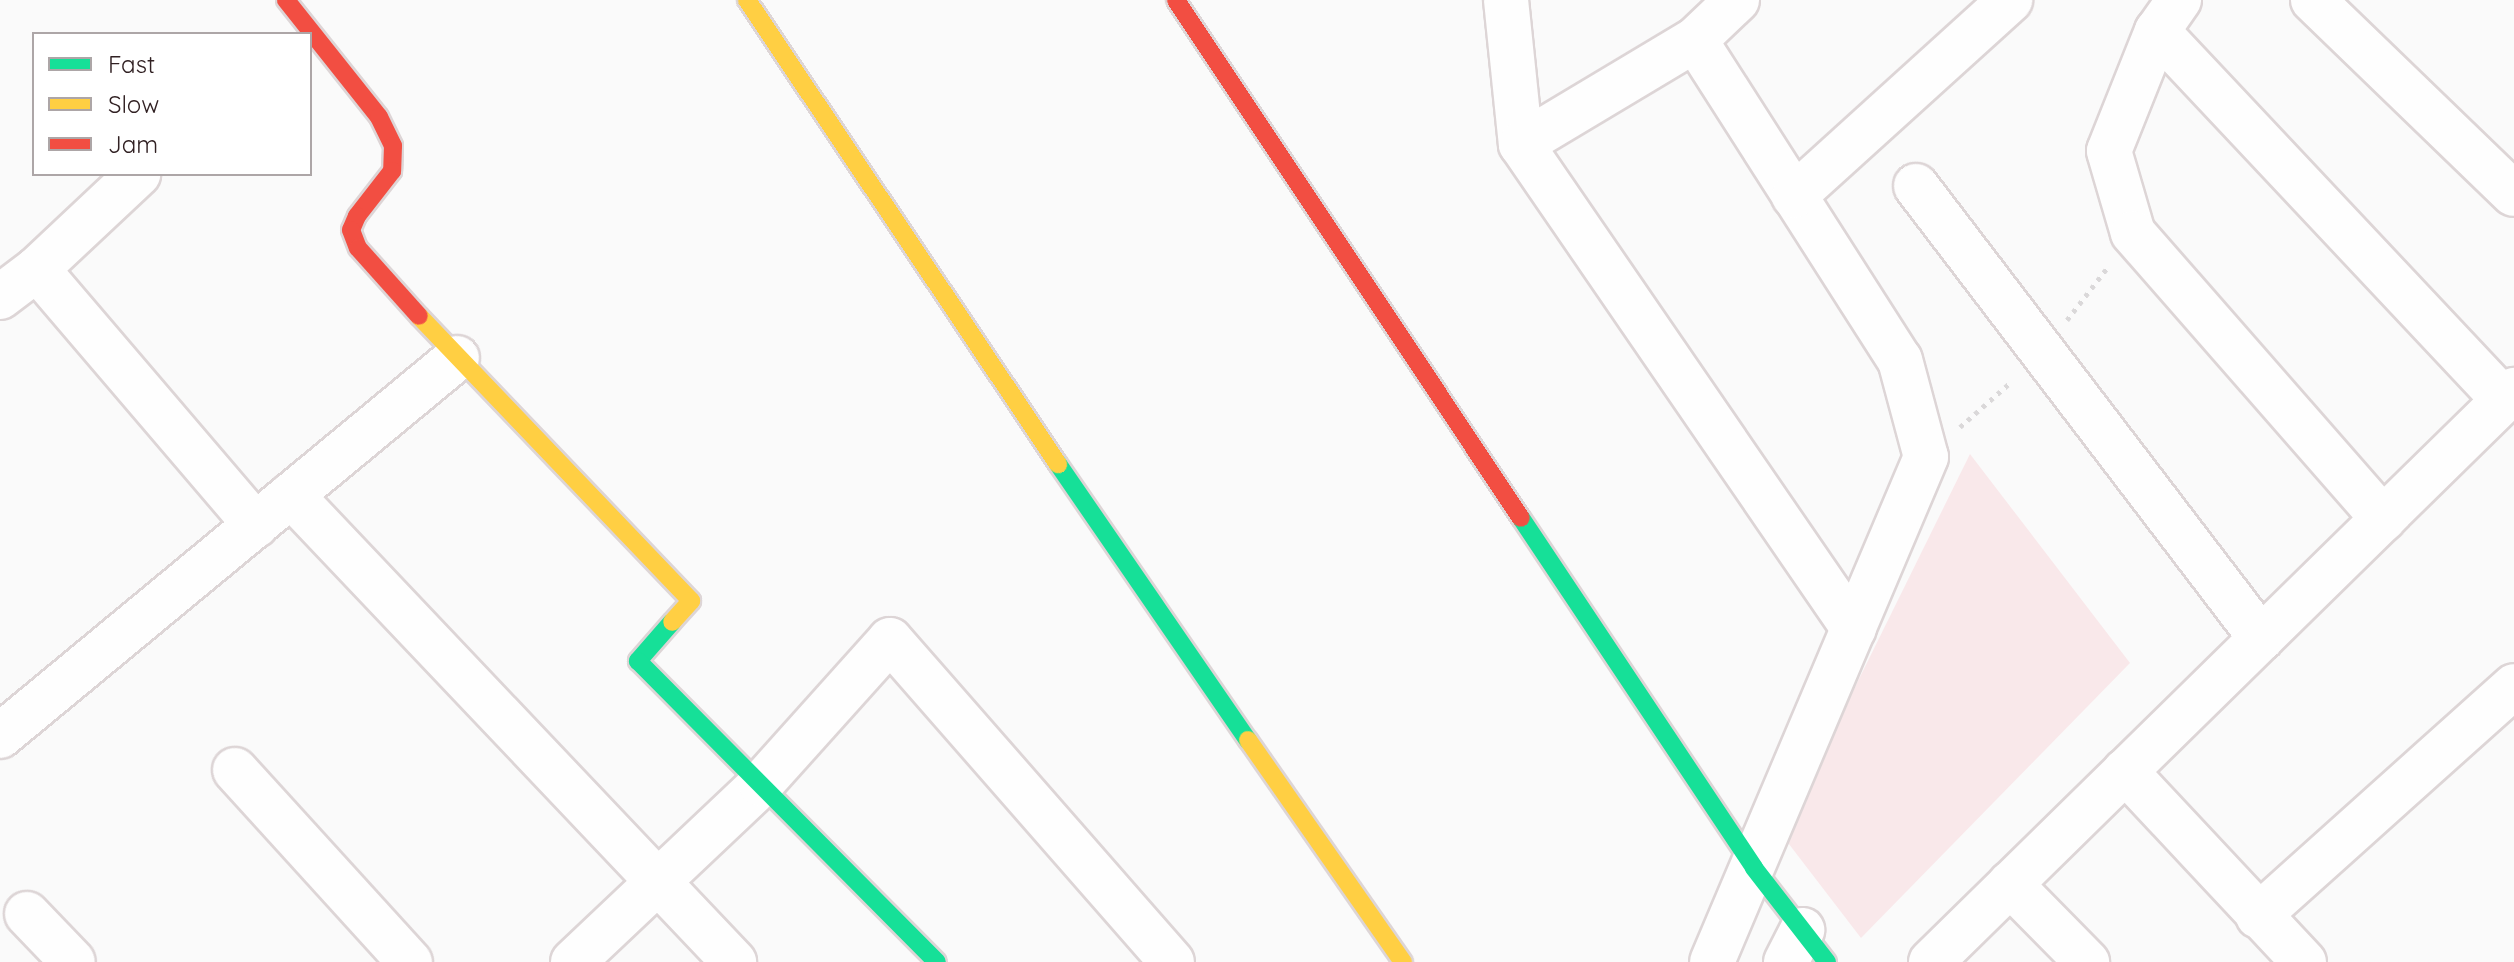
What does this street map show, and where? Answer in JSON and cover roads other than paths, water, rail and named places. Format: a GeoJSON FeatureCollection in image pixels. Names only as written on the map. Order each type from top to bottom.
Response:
{"type":"FeatureCollection","features":[{"type":"Feature","properties":{"kind":"street"},"geometry":{"type":"LineString","coordinates":[[747,0],[1128,568],[1403,962]]}},
{"type":"Feature","properties":{"kind":"street"},"geometry":{"type":"LineString","coordinates":[[1176,0],[1754,868],[1805,951]]}},
{"type":"Feature","properties":{"kind":"street"},"geometry":{"type":"LineString","coordinates":[[1506,0],[1521,144],[1854,629]]}},
{"type":"Feature","properties":{"kind":"street"},"geometry":{"type":"LineString","coordinates":[[1521,144],[1695,40],[1737,0]]}},
{"type":"Feature","properties":{"kind":"street"},"geometry":{"type":"LineString","coordinates":[[1794,196],[2010,0]]}},
{"type":"Feature","properties":{"kind":"street"},"geometry":{"type":"LineString","coordinates":[[2313,0],[2514,194]]}},
{"type":"Feature","properties":{"kind":"street"},"geometry":{"type":"LineString","coordinates":[[299,13],[379,117],[393,146],[392,171],[357,216],[351,230],[358,248],[457,358],[691,601],[638,661],[937,962]]}},
{"type":"Feature","properties":{"kind":"street"},"geometry":{"type":"LineString","coordinates":[[1931,962],[2125,771],[2383,519],[2509,395],[2168,16],[2109,151],[2133,233],[2383,519]]}},
{"type":"Feature","properties":{"kind":"street"},"geometry":{"type":"LineString","coordinates":[[1695,40],[1900,360],[1926,457],[1712,962]]}},
{"type":"Feature","properties":{"kind":"street"},"geometry":{"type":"LineString","coordinates":[[0,297],[37,269],[136,176]]}},
{"type":"Feature","properties":{"kind":"street"},"geometry":{"type":"LineString","coordinates":[[1916,186],[2261,638]]}},
{"type":"Feature","properties":{"kind":"street"},"geometry":{"type":"LineString","coordinates":[[37,269],[256,525]]}},
{"type":"Feature","properties":{"kind":"street"},"geometry":{"type":"LineString","coordinates":[[0,736],[457,358]]}},
{"type":"Feature","properties":{"kind":"street"},"geometry":{"type":"LineString","coordinates":[[291,495],[734,962]]}},
{"type":"Feature","properties":{"kind":"street"},"geometry":{"type":"LineString","coordinates":[[573,962],[761,784],[890,640],[1172,962]]}},
{"type":"Feature","properties":{"kind":"street"},"geometry":{"type":"LineString","coordinates":[[2258,916],[2514,686]]}},
{"type":"Feature","properties":{"kind":"street"},"geometry":{"type":"LineString","coordinates":[[235,770],[410,962]]}},
{"type":"Feature","properties":{"kind":"street"},"geometry":{"type":"LineString","coordinates":[[2125,771],[2304,962]]}},
{"type":"Feature","properties":{"kind":"street"},"geometry":{"type":"LineString","coordinates":[[2010,884],[2087,962]]}},
{"type":"Feature","properties":{"kind":"street"},"geometry":{"type":"LineString","coordinates":[[27,914],[73,962]]}}]}
